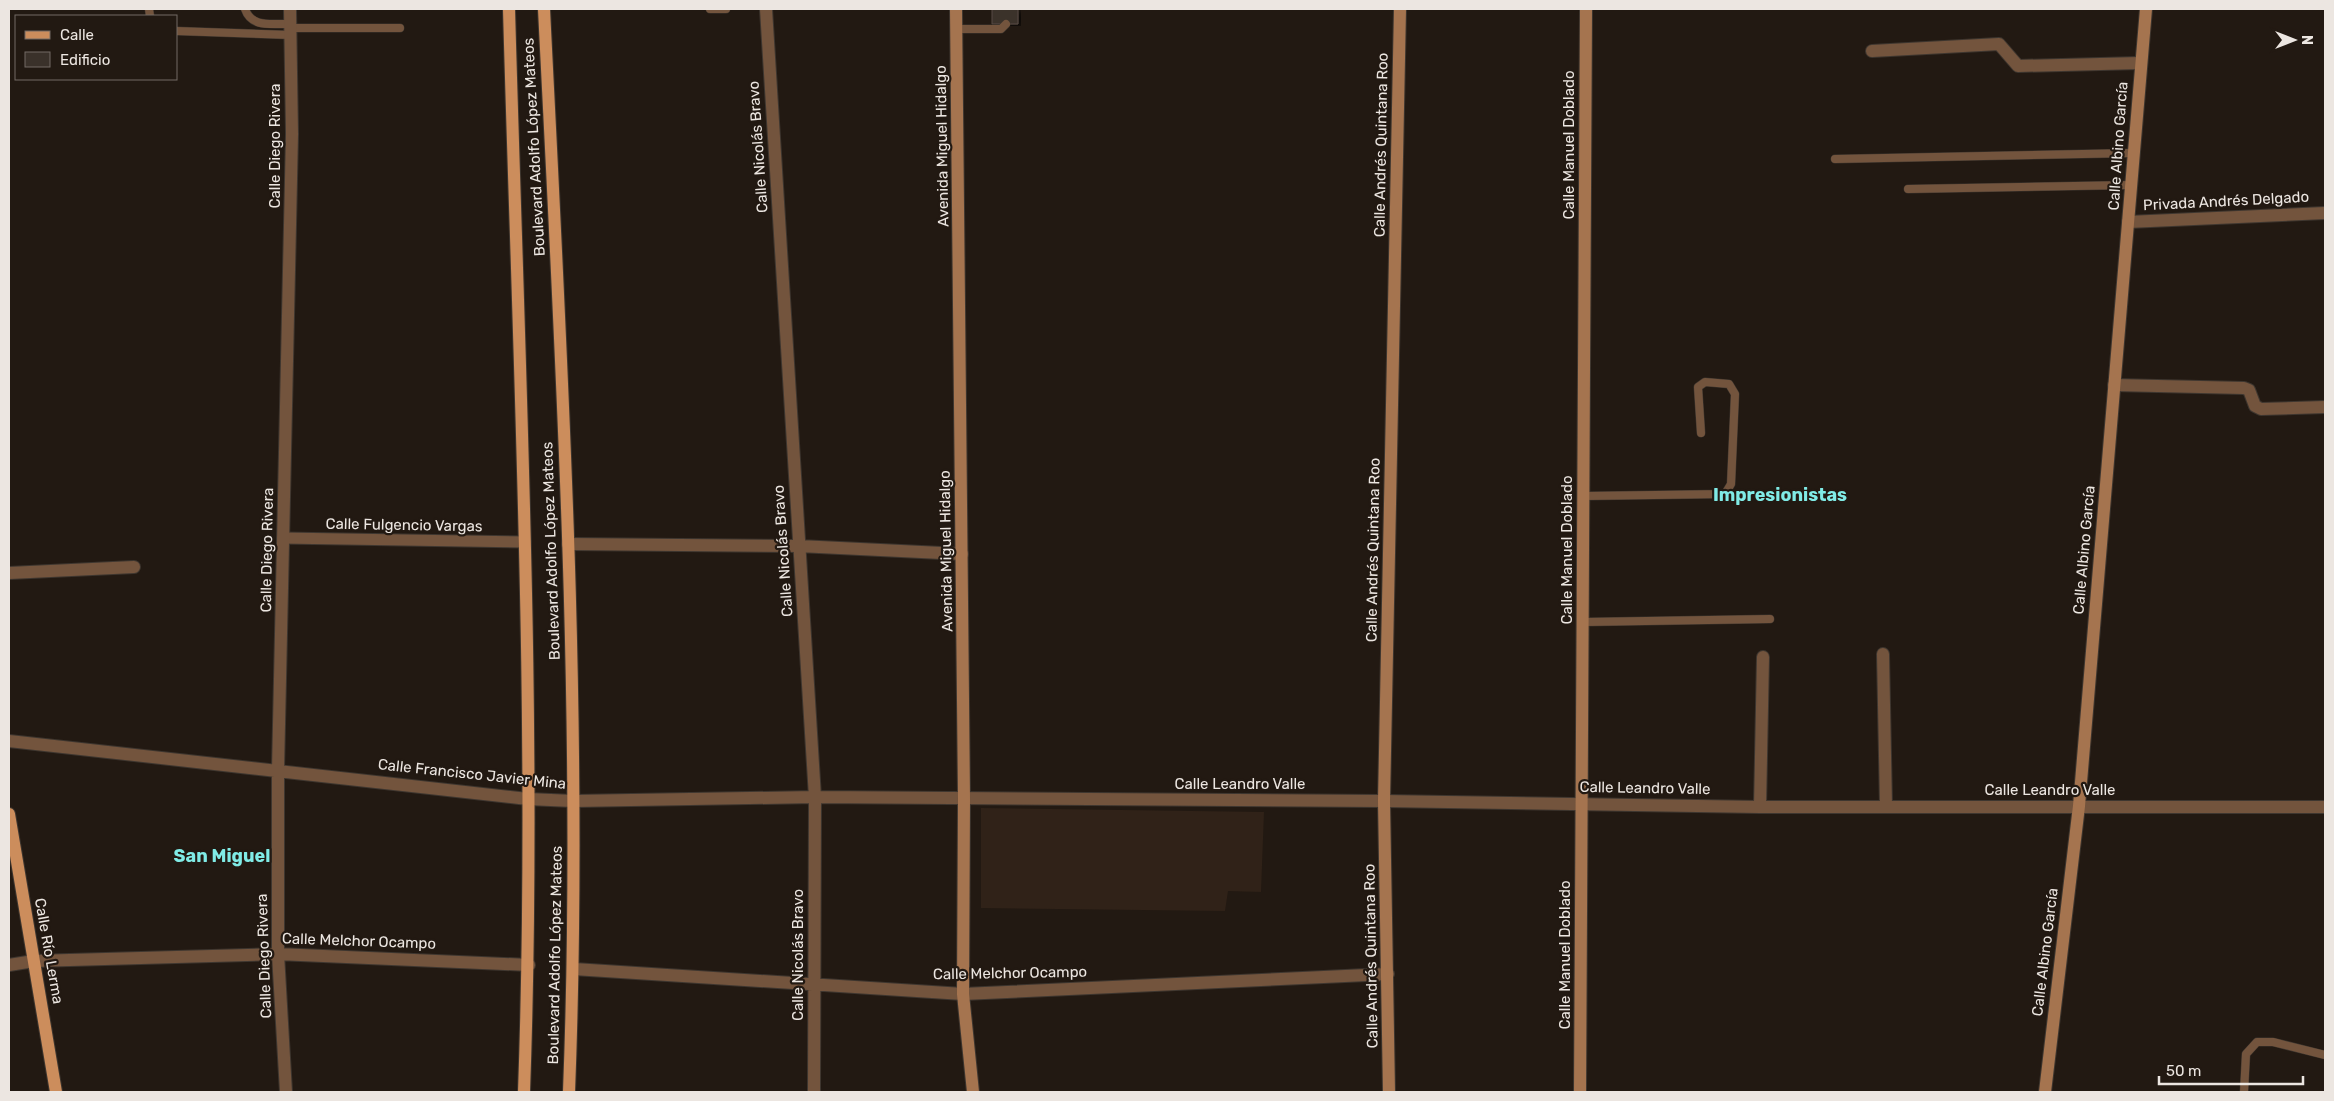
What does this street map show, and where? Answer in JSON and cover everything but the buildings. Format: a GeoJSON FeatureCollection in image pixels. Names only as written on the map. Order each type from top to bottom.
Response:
{"type":"FeatureCollection","features":[{"type":"Feature","properties":{"kind":"main road","name":"Boulevard Adolfo López Mateos"},"geometry":{"type":"LineString","coordinates":[[509,9],[525,542],[529,965],[524,1092]]}},
{"type":"Feature","properties":{"kind":"main road","name":"Boulevard Adolfo López Mateos"},"geometry":{"type":"LineString","coordinates":[[544,9],[560,330],[568,544],[574,800],[574,969],[569,1092]]}},
{"type":"Feature","properties":{"kind":"main road","name":"Avenida Miguel Hidalgo"},"geometry":{"type":"LineString","coordinates":[[956,9],[964,799],[963,994],[973,1092]]}},
{"type":"Feature","properties":{"kind":"main road","name":"Calle Andrés Quintana Roo"},"geometry":{"type":"LineString","coordinates":[[1390,1092],[1384,800],[1400,9]]}},
{"type":"Feature","properties":{"kind":"main road","name":"Calle Manuel Doblado"},"geometry":{"type":"LineString","coordinates":[[1580,1092],[1586,9]]}},
{"type":"Feature","properties":{"kind":"main road","name":"Calle Albino García"},"geometry":{"type":"LineString","coordinates":[[2045,1092],[2079,806],[2146,9]]}},
{"type":"Feature","properties":{"kind":"main road","name":"Calle Río Lerma"},"geometry":{"type":"LineString","coordinates":[[9,814],[56,1092]]}},
{"type":"Feature","properties":{"kind":"street","name":"Calle Diego Rivera"},"geometry":{"type":"LineString","coordinates":[[286,1092],[278,954],[278,770],[292,144],[290,9]]}},
{"type":"Feature","properties":{"kind":"street","name":"Calle Nicolás Bravo"},"geometry":{"type":"LineString","coordinates":[[766,9],[815,798],[814,1092]]}},
{"type":"Feature","properties":{"kind":"street"},"geometry":{"type":"LineString","coordinates":[[1872,51],[1999,44],[2018,66],[2140,63]]}},
{"type":"Feature","properties":{"kind":"street","name":"Privada Andrés Delgado"},"geometry":{"type":"LineString","coordinates":[[2128,222],[2325,213]]}},
{"type":"Feature","properties":{"kind":"street"},"geometry":{"type":"LineString","coordinates":[[2114,386],[2244,388],[2249,390],[2255,406],[2261,410],[2325,407]]}},
{"type":"Feature","properties":{"kind":"street","name":"Calle Fulgencio Vargas"},"geometry":{"type":"LineString","coordinates":[[284,538],[525,542]]}},
{"type":"Feature","properties":{"kind":"street"},"geometry":{"type":"LineString","coordinates":[[568,544],[799,546],[962,554]]}},
{"type":"Feature","properties":{"kind":"street"},"geometry":{"type":"LineString","coordinates":[[9,574],[134,567]]}},
{"type":"Feature","properties":{"kind":"street"},"geometry":{"type":"LineString","coordinates":[[1883,654],[1886,806]]}},
{"type":"Feature","properties":{"kind":"street"},"geometry":{"type":"LineString","coordinates":[[1760,806],[1763,657]]}},
{"type":"Feature","properties":{"kind":"street","name":"Calle Francisco Javier Mina"},"geometry":{"type":"LineString","coordinates":[[9,741],[528,799],[964,799]]}},
{"type":"Feature","properties":{"kind":"street","name":"Calle Leandro Valle"},"geometry":{"type":"LineString","coordinates":[[964,799],[1384,800],[1760,806],[2325,807]]}},
{"type":"Feature","properties":{"kind":"street","name":"Calle Melchor Ocampo"},"geometry":{"type":"LineString","coordinates":[[9,965],[34,961],[278,954],[529,965]]}},
{"type":"Feature","properties":{"kind":"street","name":"Calle Melchor Ocampo"},"geometry":{"type":"LineString","coordinates":[[574,969],[963,994],[1388,974]]}},
{"type":"Feature","properties":{"kind":"lane"},"geometry":{"type":"LineString","coordinates":[[245,9],[251,20],[291,29]]}},
{"type":"Feature","properties":{"kind":"lane"},"geometry":{"type":"LineString","coordinates":[[710,9],[726,9]]}},
{"type":"Feature","properties":{"kind":"lane"},"geometry":{"type":"LineString","coordinates":[[267,23],[267,34]]}},
{"type":"Feature","properties":{"kind":"lane"},"geometry":{"type":"LineString","coordinates":[[957,29],[1001,29],[1006,24]]}},
{"type":"Feature","properties":{"kind":"lane"},"geometry":{"type":"LineString","coordinates":[[178,31],[267,34],[291,29],[400,28]]}},
{"type":"Feature","properties":{"kind":"lane"},"geometry":{"type":"LineString","coordinates":[[1835,158],[2133,153]]}},
{"type":"Feature","properties":{"kind":"lane"},"geometry":{"type":"LineString","coordinates":[[1908,190],[2131,185]]}},
{"type":"Feature","properties":{"kind":"lane"},"geometry":{"type":"LineString","coordinates":[[1584,496],[1725,494],[1731,484],[1735,394],[1729,384],[1705,382],[1698,387],[1701,433]]}},
{"type":"Feature","properties":{"kind":"lane"},"geometry":{"type":"LineString","coordinates":[[1584,622],[1770,619]]}},
{"type":"Feature","properties":{"kind":"lane"},"geometry":{"type":"LineString","coordinates":[[2244,1092],[2246,1054],[2257,1042],[2273,1042],[2325,1055]]}},
{"type":"Feature","properties":{"kind":"shaded area"},"geometry":{"type":"Polygon","coordinates":[[[981,808],[1264,812],[1261,892],[1228,891],[1225,911],[981,908],[981,808]]]}},
{"type":"Feature","properties":{"kind":"district","name":"Impresionistas"},"geometry":{"type":"Point","coordinates":[1780,495]}},
{"type":"Feature","properties":{"kind":"district","name":"San Miguel"},"geometry":{"type":"Point","coordinates":[222,856]}}]}
